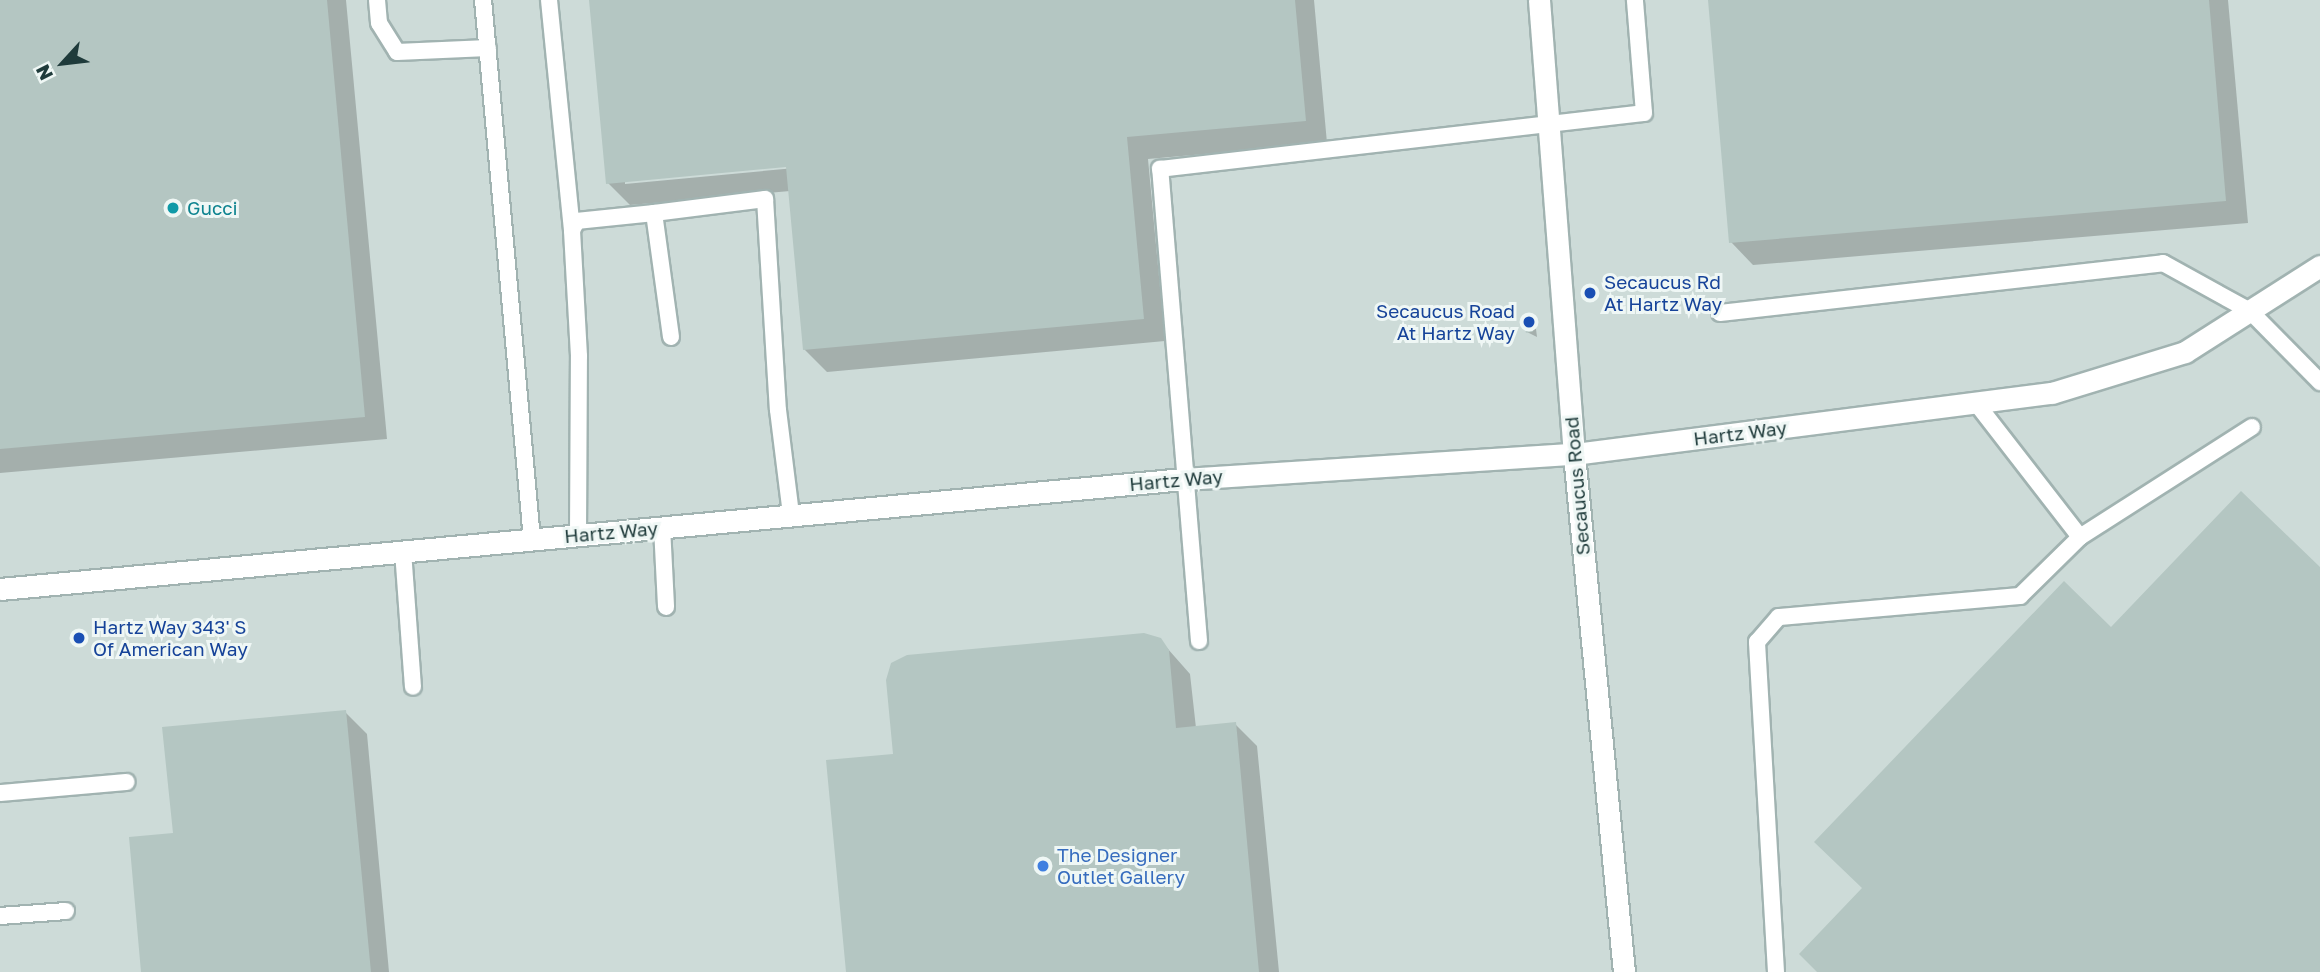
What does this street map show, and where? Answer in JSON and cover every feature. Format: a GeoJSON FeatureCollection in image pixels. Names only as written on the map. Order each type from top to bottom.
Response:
{"type":"FeatureCollection","features":[{"type":"Feature","properties":{"kind":"street","name":"Secaucus Road"},"geometry":{"type":"LineString","coordinates":[[1539,0],[1574,454],[1625,972]]}},
{"type":"Feature","properties":{"kind":"street","name":"Hartz Way"},"geometry":{"type":"LineString","coordinates":[[0,589],[1183,479],[1574,454],[2052,393],[2185,352],[2318,271]]}},
{"type":"Feature","properties":{"kind":"lane"},"geometry":{"type":"LineString","coordinates":[[377,0],[379,23],[397,52],[488,48]]}},
{"type":"Feature","properties":{"kind":"lane"},"geometry":{"type":"LineString","coordinates":[[483,0],[532,539]]}},
{"type":"Feature","properties":{"kind":"lane"},"geometry":{"type":"LineString","coordinates":[[549,0],[572,230],[579,356],[578,536]]}},
{"type":"Feature","properties":{"kind":"lane"},"geometry":{"type":"LineString","coordinates":[[1199,641],[1183,479],[1160,169],[1644,113],[1635,0]]}},
{"type":"Feature","properties":{"kind":"lane"},"geometry":{"type":"LineString","coordinates":[[572,230],[578,221],[765,199],[778,410],[791,515]]}},
{"type":"Feature","properties":{"kind":"lane"},"geometry":{"type":"LineString","coordinates":[[654,213],[671,337]]}},
{"type":"Feature","properties":{"kind":"lane"},"geometry":{"type":"LineString","coordinates":[[1720,313],[2163,263],[2250,311],[2320,382]]}},
{"type":"Feature","properties":{"kind":"lane"},"geometry":{"type":"LineString","coordinates":[[1976,403],[2080,537]]}},
{"type":"Feature","properties":{"kind":"lane"},"geometry":{"type":"LineString","coordinates":[[1776,972],[1757,642],[1779,617],[2020,596],[2080,537],[2252,426]]}},
{"type":"Feature","properties":{"kind":"lane"},"geometry":{"type":"LineString","coordinates":[[662,527],[666,607]]}},
{"type":"Feature","properties":{"kind":"lane"},"geometry":{"type":"LineString","coordinates":[[403,551],[413,687]]}},
{"type":"Feature","properties":{"kind":"lane"},"geometry":{"type":"LineString","coordinates":[[0,793],[127,782]]}},
{"type":"Feature","properties":{"kind":"lane"},"geometry":{"type":"LineString","coordinates":[[0,916],[66,911]]}},
{"type":"Feature","properties":{"kind":"shaded area"},"geometry":{"type":"Polygon","coordinates":[[[0,0],[2320,0],[2320,972],[0,972],[0,0]]]}},
{"type":"Feature","properties":{"kind":"building","name":"Gucci"},"geometry":{"type":"Polygon","coordinates":[[[0,0],[327,0],[365,417],[0,449],[0,0]]]}},
{"type":"Feature","properties":{"kind":"building"},"geometry":{"type":"Polygon","coordinates":[[[589,0],[1295,0],[1306,121],[1127,137],[1144,319],[803,350],[786,167],[606,184],[589,0]]]}},
{"type":"Feature","properties":{"kind":"building"},"geometry":{"type":"Polygon","coordinates":[[[1708,0],[2209,0],[2226,201],[1729,243],[1708,0]]]}},
{"type":"Feature","properties":{"kind":"building"},"geometry":{"type":"Polygon","coordinates":[[[1530,314],[1533,332],[1526,333],[1523,315],[1530,314]]]}},
{"type":"Feature","properties":{"kind":"building"},"geometry":{"type":"Polygon","coordinates":[[[2241,491],[2320,567],[2320,972],[1817,972],[1799,954],[1862,888],[1814,842],[2064,581],[2111,627],[2241,491]]]}},
{"type":"Feature","properties":{"kind":"building","name":"The Designer Outlet Gallery"},"geometry":{"type":"Polygon","coordinates":[[[1144,633],[1161,638],[1169,650],[1176,728],[1236,722],[1259,972],[846,972],[826,760],[893,754],[886,680],[891,663],[907,655],[1144,633]]]}},
{"type":"Feature","properties":{"kind":"building"},"geometry":{"type":"Polygon","coordinates":[[[346,710],[371,972],[141,972],[129,837],[173,833],[162,727],[346,710]]]}},
{"type":"Feature","properties":{"kind":"place","name":"Gucci"},"geometry":{"type":"Point","coordinates":[173,208]}},
{"type":"Feature","properties":{"kind":"place","name":"Secaucus Rd At Hartz Way"},"geometry":{"type":"Point","coordinates":[1590,293]}},
{"type":"Feature","properties":{"kind":"place","name":"Secaucus Road At Hartz Way"},"geometry":{"type":"Point","coordinates":[1529,322]}},
{"type":"Feature","properties":{"kind":"place","name":"Hartz Way 343' S Of American Way"},"geometry":{"type":"Point","coordinates":[79,638]}},
{"type":"Feature","properties":{"kind":"place","name":"The Designer Outlet Gallery"},"geometry":{"type":"Point","coordinates":[1043,866]}}]}
